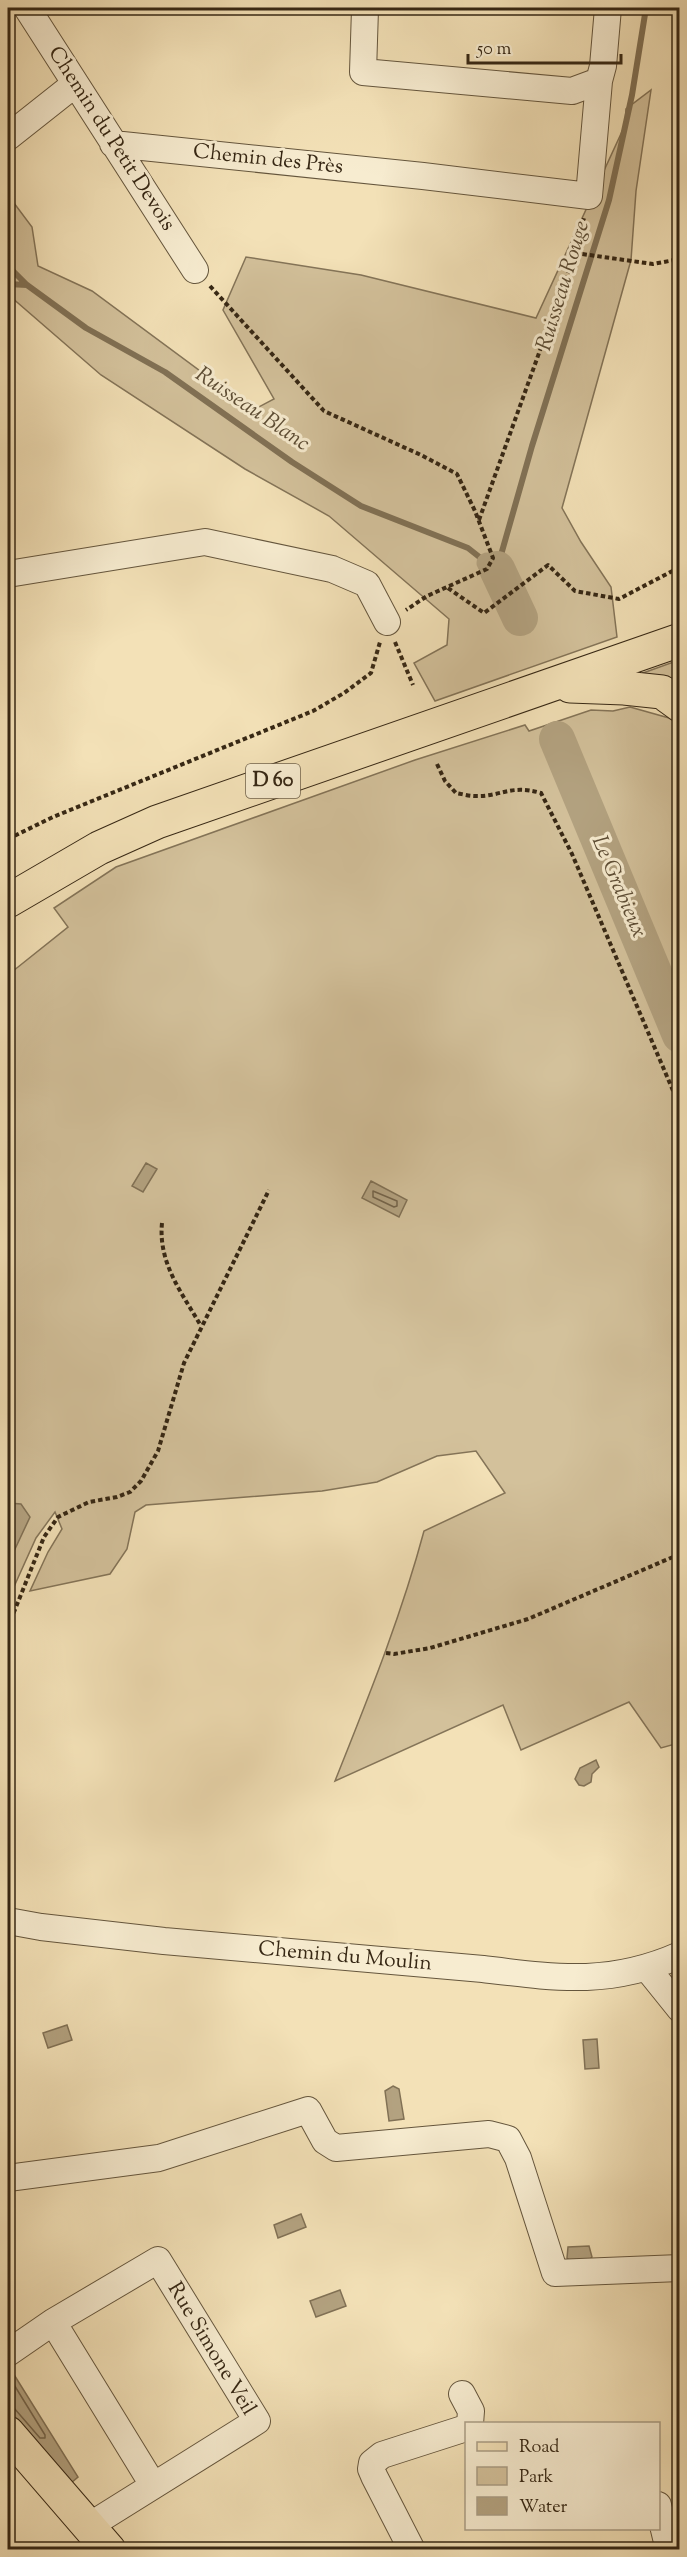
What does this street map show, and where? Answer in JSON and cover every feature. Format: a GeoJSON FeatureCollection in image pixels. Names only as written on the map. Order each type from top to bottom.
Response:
{"type":"FeatureCollection","features":[{"type":"Feature","properties":{"kind":"main road","name":"D 60"},"geometry":{"type":"LineString","coordinates":[[8,901],[99,848],[157,822],[680,640]]}},
{"type":"Feature","properties":{"kind":"main road"},"geometry":{"type":"LineString","coordinates":[[550,686],[624,688],[662,692],[680,705]]}},
{"type":"Feature","properties":{"kind":"main road"},"geometry":{"type":"LineString","coordinates":[[8,2433],[99,2538]]}},
{"type":"Feature","properties":{"kind":"street","name":"Chemin du Petit Devois"},"geometry":{"type":"LineString","coordinates":[[27,8],[195,270]]}},
{"type":"Feature","properties":{"kind":"street"},"geometry":{"type":"LineString","coordinates":[[589,196],[608,8]]}},
{"type":"Feature","properties":{"kind":"street"},"geometry":{"type":"LineString","coordinates":[[365,9],[363,72],[572,91],[599,81]]}},
{"type":"Feature","properties":{"kind":"street"},"geometry":{"type":"LineString","coordinates":[[8,137],[75,84]]}},
{"type":"Feature","properties":{"kind":"street","name":"Chemin des Près"},"geometry":{"type":"LineString","coordinates":[[113,144],[423,176],[589,196]]}},
{"type":"Feature","properties":{"kind":"street"},"geometry":{"type":"LineString","coordinates":[[8,574],[205,542],[332,569],[367,584],[387,622]]}},
{"type":"Feature","properties":{"kind":"street","name":"Chemin du Moulin"},"geometry":{"type":"LineString","coordinates":[[8,1921],[41,1928],[164,1941],[483,1969],[535,1976],[588,1978],[625,1974],[680,1955]]}},
{"type":"Feature","properties":{"kind":"street"},"geometry":{"type":"LineString","coordinates":[[647,1968],[680,2009]]}},
{"type":"Feature","properties":{"kind":"street"},"geometry":{"type":"LineString","coordinates":[[8,2178],[159,2158],[308,2110],[325,2141],[336,2148],[489,2134],[508,2139],[518,2158],[555,2273],[680,2268]]}},
{"type":"Feature","properties":{"kind":"street","name":"Rue Simone Veil"},"geometry":{"type":"LineString","coordinates":[[8,2352],[53,2322],[158,2260],[257,2421],[153,2486],[99,2538]]}},
{"type":"Feature","properties":{"kind":"street"},"geometry":{"type":"LineString","coordinates":[[53,2322],[153,2486]]}},
{"type":"Feature","properties":{"kind":"street"},"geometry":{"type":"LineString","coordinates":[[462,2394],[471,2411],[470,2422]]}},
{"type":"Feature","properties":{"kind":"street"},"geometry":{"type":"LineString","coordinates":[[412,2550],[374,2476],[371,2469],[372,2463],[382,2455],[465,2428]]}},
{"type":"Feature","properties":{"kind":"street"},"geometry":{"type":"LineString","coordinates":[[660,2513],[669,2550]]}},
{"type":"Feature","properties":{"kind":"path"},"geometry":{"type":"LineString","coordinates":[[479,520],[575,253],[589,196]]}},
{"type":"Feature","properties":{"kind":"path"},"geometry":{"type":"LineString","coordinates":[[575,253],[653,264],[680,259]]}},
{"type":"Feature","properties":{"kind":"path"},"geometry":{"type":"LineString","coordinates":[[8,839],[53,817],[313,711],[344,693],[371,673],[387,622],[427,596],[487,569],[493,558],[479,520],[457,474],[324,411],[195,270]]}},
{"type":"Feature","properties":{"kind":"path"},"geometry":{"type":"LineString","coordinates":[[447,588],[484,613],[548,565],[575,591],[619,599],[680,567]]}},
{"type":"Feature","properties":{"kind":"path"},"geometry":{"type":"LineString","coordinates":[[387,622],[413,685]]}},
{"type":"Feature","properties":{"kind":"path"},"geometry":{"type":"LineString","coordinates":[[437,764],[456,793],[476,796],[509,789],[527,789],[542,793],[572,854],[680,1107]]}},
{"type":"Feature","properties":{"kind":"path"},"geometry":{"type":"LineString","coordinates":[[8,1627],[44,1537],[58,1517],[89,1502],[130,1492],[141,1482],[158,1451],[184,1363],[268,1190]]}},
{"type":"Feature","properties":{"kind":"path"},"geometry":{"type":"LineString","coordinates":[[162,1223],[160,1239],[165,1265],[201,1326]]}},
{"type":"Feature","properties":{"kind":"path"},"geometry":{"type":"LineString","coordinates":[[386,1653],[394,1654],[430,1648],[528,1619],[680,1554]]}},
{"type":"Feature","properties":{"kind":"green space"},"geometry":{"type":"Polygon","coordinates":[[[651,90],[636,191],[631,260],[562,508],[611,587],[617,637],[435,701],[414,663],[447,645],[449,619],[329,516],[245,469],[101,375],[11,297],[8,297],[8,195],[32,227],[38,266],[92,291],[253,410],[274,399],[223,310],[246,257],[361,275],[536,318],[625,125],[626,109],[651,90]]]}},
{"type":"Feature","properties":{"kind":"green space"},"geometry":{"type":"Polygon","coordinates":[[[679,660],[679,687],[643,673],[679,660]]]}},
{"type":"Feature","properties":{"kind":"green space"},"geometry":{"type":"Polygon","coordinates":[[[630,707],[669,718],[680,726],[679,1743],[661,1748],[629,1702],[521,1750],[503,1705],[335,1781],[372,1688],[424,1531],[505,1493],[476,1451],[437,1456],[377,1482],[322,1491],[146,1505],[135,1512],[127,1549],[110,1574],[30,1591],[48,1552],[62,1529],[55,1512],[36,1538],[8,1600],[8,975],[68,927],[54,908],[116,867],[415,760],[525,725],[529,731],[591,710],[613,711],[630,707]]]}},
{"type":"Feature","properties":{"kind":"water"},"geometry":{"type":"Polygon","coordinates":[[[146,1163],[157,1169],[143,1192],[132,1186],[146,1163]]]}},
{"type":"Feature","properties":{"kind":"water"},"geometry":{"type":"Polygon","coordinates":[[[371,1181],[407,1200],[399,1217],[362,1198],[371,1181]]]}},
{"type":"Feature","properties":{"kind":"water"},"geometry":{"type":"Polygon","coordinates":[[[8,1503],[21,1504],[30,1517],[8,1564],[8,1503]]]}},
{"type":"Feature","properties":{"kind":"water"},"geometry":{"type":"Polygon","coordinates":[[[596,1760],[599,1767],[592,1774],[591,1782],[584,1786],[579,1785],[575,1779],[580,1768],[596,1760]]]}},
{"type":"Feature","properties":{"kind":"water"},"geometry":{"type":"Polygon","coordinates":[[[67,2025],[72,2040],[48,2048],[43,2033],[67,2025]]]}},
{"type":"Feature","properties":{"kind":"water"},"geometry":{"type":"Polygon","coordinates":[[[597,2039],[599,2068],[585,2069],[583,2040],[597,2039]]]}},
{"type":"Feature","properties":{"kind":"water"},"geometry":{"type":"Polygon","coordinates":[[[393,2086],[399,2089],[404,2119],[389,2121],[385,2091],[393,2086]]]}},
{"type":"Feature","properties":{"kind":"water"},"geometry":{"type":"Polygon","coordinates":[[[301,2214],[306,2227],[278,2238],[274,2225],[301,2214]]]}},
{"type":"Feature","properties":{"kind":"water"},"geometry":{"type":"Polygon","coordinates":[[[589,2246],[592,2257],[590,2259],[569,2260],[567,2258],[568,2247],[589,2246]]]}},
{"type":"Feature","properties":{"kind":"water"},"geometry":{"type":"Polygon","coordinates":[[[340,2290],[346,2306],[316,2317],[310,2301],[340,2290]]]}},
{"type":"Feature","properties":{"kind":"water"},"geometry":{"type":"Polygon","coordinates":[[[8,2365],[78,2477],[71,2483],[8,2409],[8,2365]]]}},
{"type":"Feature","properties":{"kind":"waterway","name":"Ruisseau Rouge"},"geometry":{"type":"LineString","coordinates":[[497,569],[532,446],[609,200],[632,95],[646,8]]}},
{"type":"Feature","properties":{"kind":"waterway","name":"Ruisseau Blanc"},"geometry":{"type":"LineString","coordinates":[[8,266],[27,285],[86,328],[165,372],[292,462],[361,506],[468,548],[487,563]]}},
{"type":"Feature","properties":{"kind":"waterway"},"geometry":{"type":"LineString","coordinates":[[8,284],[27,285]]}},
{"type":"Feature","properties":{"kind":"waterway"},"geometry":{"type":"LineString","coordinates":[[487,563],[497,569]]}},
{"type":"Feature","properties":{"kind":"waterway","name":"Le Grabieux"},"geometry":{"type":"LineString","coordinates":[[497,569],[520,618]]}},
{"type":"Feature","properties":{"kind":"waterway","name":"Le Grabieux"},"geometry":{"type":"LineString","coordinates":[[557,739],[680,1035]]}}]}
